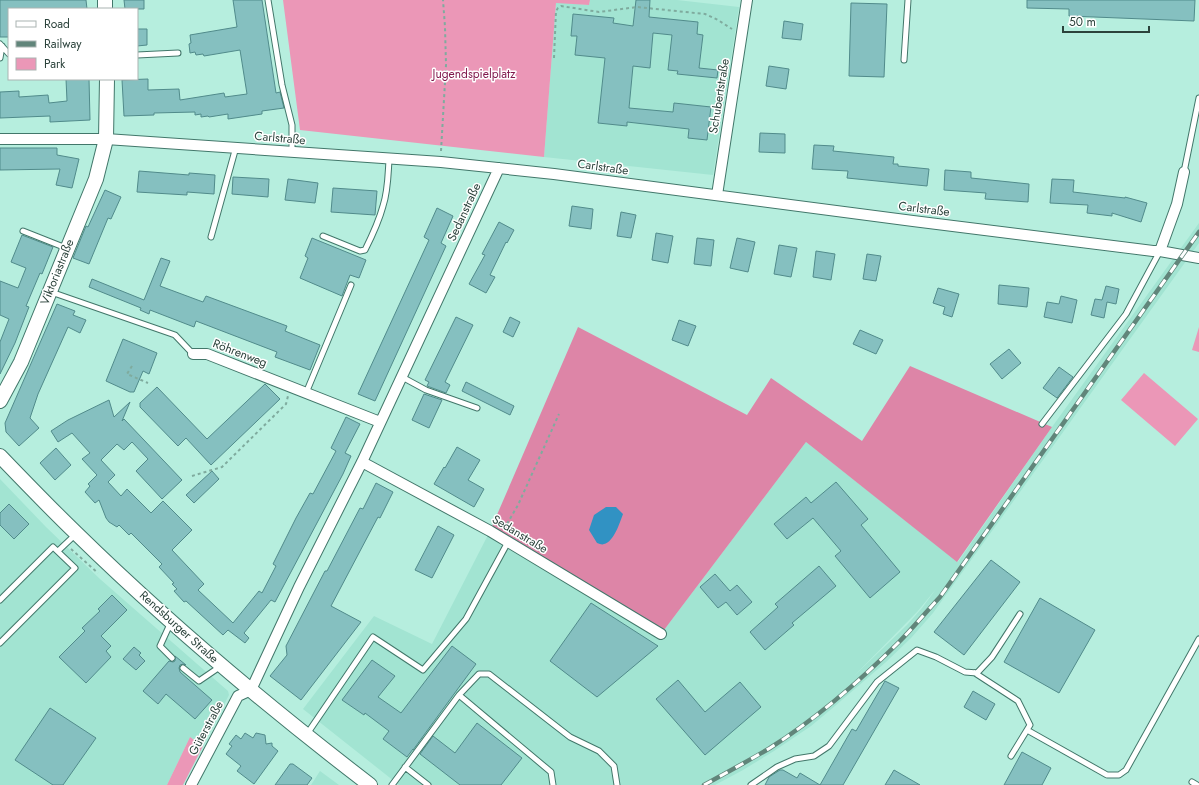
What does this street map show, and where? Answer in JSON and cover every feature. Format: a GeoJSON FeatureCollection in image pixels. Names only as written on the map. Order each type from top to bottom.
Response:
{"type":"FeatureCollection","features":[{"type":"Feature","properties":{"kind":"street","name":"Schubertstraße"},"geometry":{"type":"LineString","coordinates":[[717,195],[747,0]]}},
{"type":"Feature","properties":{"kind":"street","name":"Viktoriastraße"},"geometry":{"type":"LineString","coordinates":[[0,402],[21,362],[96,179],[106,139],[106,80]]}},
{"type":"Feature","properties":{"kind":"street","name":"Carlstraße"},"geometry":{"type":"LineString","coordinates":[[0,139],[106,139],[236,147],[389,160],[441,162],[554,174],[1160,251],[1199,258]]}},
{"type":"Feature","properties":{"kind":"street","name":"Sedanstraße"},"geometry":{"type":"LineString","coordinates":[[251,690],[299,587],[362,462],[499,168]]}},
{"type":"Feature","properties":{"kind":"street"},"geometry":{"type":"LineString","coordinates":[[1160,251],[1177,204],[1184,172]]}},
{"type":"Feature","properties":{"kind":"street","name":"Röhrenweg"},"geometry":{"type":"LineString","coordinates":[[193,354],[207,354],[380,422]]}},
{"type":"Feature","properties":{"kind":"street","name":"Rendsburger Straße"},"geometry":{"type":"LineString","coordinates":[[0,456],[76,534],[171,622],[251,690],[370,785]]}},
{"type":"Feature","properties":{"kind":"street","name":"Sedanstraße"},"geometry":{"type":"LineString","coordinates":[[362,462],[504,540],[661,634]]}},
{"type":"Feature","properties":{"kind":"street","name":"Güterstraße"},"geometry":{"type":"LineString","coordinates":[[190,785],[238,696],[251,690]]}},
{"type":"Feature","properties":{"kind":"lane"},"geometry":{"type":"LineString","coordinates":[[268,0],[282,85],[292,125],[292,152]]}},
{"type":"Feature","properties":{"kind":"lane"},"geometry":{"type":"LineString","coordinates":[[904,60],[908,0]]}},
{"type":"Feature","properties":{"kind":"lane"},"geometry":{"type":"LineString","coordinates":[[1,45],[8,53]]}},
{"type":"Feature","properties":{"kind":"lane"},"geometry":{"type":"LineString","coordinates":[[0,58],[1,45]]}},
{"type":"Feature","properties":{"kind":"lane"},"geometry":{"type":"LineString","coordinates":[[138,55],[178,53]]}},
{"type":"Feature","properties":{"kind":"lane"},"geometry":{"type":"LineString","coordinates":[[1184,172],[1199,98]]}},
{"type":"Feature","properties":{"kind":"lane"},"geometry":{"type":"LineString","coordinates":[[211,238],[236,147]]}},
{"type":"Feature","properties":{"kind":"lane"},"geometry":{"type":"LineString","coordinates":[[323,236],[360,252],[365,250],[383,206],[386,194],[389,160]]}},
{"type":"Feature","properties":{"kind":"lane"},"geometry":{"type":"LineString","coordinates":[[23,232],[67,248]]}},
{"type":"Feature","properties":{"kind":"lane"},"geometry":{"type":"LineString","coordinates":[[1042,424],[1126,314],[1160,251]]}},
{"type":"Feature","properties":{"kind":"lane"},"geometry":{"type":"LineString","coordinates":[[306,393],[351,285]]}},
{"type":"Feature","properties":{"kind":"lane","name":"Röhrenweg"},"geometry":{"type":"LineString","coordinates":[[49,292],[174,335],[193,354]]}},
{"type":"Feature","properties":{"kind":"lane"},"geometry":{"type":"LineString","coordinates":[[402,377],[426,390],[477,408]]}},
{"type":"Feature","properties":{"kind":"lane"},"geometry":{"type":"LineString","coordinates":[[58,552],[76,534]]}},
{"type":"Feature","properties":{"kind":"lane"},"geometry":{"type":"LineString","coordinates":[[307,735],[373,637],[423,670],[466,619],[504,540]]}},
{"type":"Feature","properties":{"kind":"lane"},"geometry":{"type":"LineString","coordinates":[[0,600],[53,547],[75,568],[0,643]]}},
{"type":"Feature","properties":{"kind":"lane"},"geometry":{"type":"LineString","coordinates":[[974,673],[977,673],[992,657],[1020,614]]}},
{"type":"Feature","properties":{"kind":"lane"},"geometry":{"type":"LineString","coordinates":[[171,622],[160,646],[172,658]]}},
{"type":"Feature","properties":{"kind":"lane"},"geometry":{"type":"LineString","coordinates":[[1027,730],[1107,776],[1119,775],[1126,770],[1138,750],[1199,639]]}},
{"type":"Feature","properties":{"kind":"lane"},"geometry":{"type":"LineString","coordinates":[[751,785],[777,766],[795,759],[814,756],[828,746],[876,682],[917,650],[936,657],[965,672],[974,673],[1018,702],[1030,726],[1011,756]]}},
{"type":"Feature","properties":{"kind":"lane"},"geometry":{"type":"LineString","coordinates":[[183,668],[199,681],[222,665]]}},
{"type":"Feature","properties":{"kind":"lane"},"geometry":{"type":"LineString","coordinates":[[392,785],[459,695],[479,674],[489,674],[570,737],[599,751],[614,766],[618,785]]}},
{"type":"Feature","properties":{"kind":"lane"},"geometry":{"type":"LineString","coordinates":[[459,695],[551,772],[553,785]]}},
{"type":"Feature","properties":{"kind":"lane"},"geometry":{"type":"LineString","coordinates":[[406,767],[428,785]]}},
{"type":"Feature","properties":{"kind":"path"},"geometry":{"type":"LineString","coordinates":[[441,162],[446,65],[445,27],[442,0]]}},
{"type":"Feature","properties":{"kind":"path"},"geometry":{"type":"LineString","coordinates":[[554,58],[556,11],[561,6],[598,12],[637,7],[705,14],[742,35]]}},
{"type":"Feature","properties":{"kind":"path"},"geometry":{"type":"LineString","coordinates":[[132,366],[127,374],[148,383]]}},
{"type":"Feature","properties":{"kind":"path"},"geometry":{"type":"LineString","coordinates":[[192,476],[222,466],[286,404],[291,387]]}},
{"type":"Feature","properties":{"kind":"path"},"geometry":{"type":"LineString","coordinates":[[504,540],[559,414]]}},
{"type":"Feature","properties":{"kind":"shaded area"},"geometry":{"type":"Polygon","coordinates":[[[590,0],[677,0],[739,7],[713,175],[544,157],[556,2],[589,5],[590,0]]]}},
{"type":"Feature","properties":{"kind":"shaded area"},"geometry":{"type":"Polygon","coordinates":[[[1199,223],[1199,243],[933,613],[911,638],[886,662],[811,726],[743,770],[715,785],[399,785],[303,709],[374,616],[432,644],[490,531],[661,634],[806,442],[958,562],[1052,427],[1199,223]],[[936,589],[917,612],[854,676],[907,625],[936,589]]]}},
{"type":"Feature","properties":{"kind":"shaded area"},"geometry":{"type":"Polygon","coordinates":[[[578,327],[747,415],[771,378],[862,441],[910,366],[1052,427],[957,562],[806,442],[661,634],[490,531],[578,327]]]}},
{"type":"Feature","properties":{"kind":"shaded area"},"geometry":{"type":"Polygon","coordinates":[[[0,479],[46,527],[100,579],[228,691],[229,695],[203,746],[190,737],[167,785],[0,785],[0,479]]]}},
{"type":"Feature","properties":{"kind":"shaded area"},"geometry":{"type":"Polygon","coordinates":[[[320,771],[339,785],[311,785],[320,771]]]}},
{"type":"Feature","properties":{"kind":"green space","name":"Jugendspielplatz"},"geometry":{"type":"Polygon","coordinates":[[[283,0],[590,0],[589,5],[556,3],[544,157],[300,130],[283,0]]]}},
{"type":"Feature","properties":{"kind":"green space"},"geometry":{"type":"Polygon","coordinates":[[[1199,327],[1199,352],[1192,350],[1199,327]]]}},
{"type":"Feature","properties":{"kind":"green space"},"geometry":{"type":"Polygon","coordinates":[[[1144,373],[1198,419],[1175,446],[1121,400],[1144,373]]]}},
{"type":"Feature","properties":{"kind":"green space"},"geometry":{"type":"Polygon","coordinates":[[[190,737],[203,746],[183,785],[167,785],[190,737]]]}},
{"type":"Feature","properties":{"kind":"water"},"geometry":{"type":"Polygon","coordinates":[[[606,507],[616,507],[623,514],[614,536],[608,542],[602,544],[597,543],[589,530],[594,515],[606,507]]]}},
{"type":"Feature","properties":{"kind":"building"},"geometry":{"type":"Polygon","coordinates":[[[0,0],[86,0],[87,8],[8,8],[8,37],[0,37],[0,0]]]}},
{"type":"Feature","properties":{"kind":"building"},"geometry":{"type":"Polygon","coordinates":[[[124,0],[144,0],[144,9],[125,8],[124,0]]]}},
{"type":"Feature","properties":{"kind":"building"},"geometry":{"type":"Polygon","coordinates":[[[233,0],[262,0],[276,93],[280,92],[284,108],[262,111],[262,114],[228,119],[228,114],[201,117],[201,114],[195,115],[195,112],[154,113],[154,115],[124,116],[122,80],[148,79],[148,90],[179,89],[180,100],[224,93],[225,97],[247,94],[240,50],[204,56],[203,54],[196,55],[195,52],[190,53],[190,35],[237,27],[233,0]]]}},
{"type":"Feature","properties":{"kind":"building"},"geometry":{"type":"Polygon","coordinates":[[[636,0],[650,0],[649,17],[698,22],[697,34],[703,35],[699,68],[718,70],[717,78],[677,74],[678,71],[668,70],[672,35],[653,33],[650,68],[633,66],[629,108],[673,112],[674,103],[711,107],[707,140],[688,138],[689,129],[627,122],[627,126],[598,123],[605,58],[575,55],[577,36],[571,36],[573,14],[614,18],[613,23],[633,26],[636,0]]]}},
{"type":"Feature","properties":{"kind":"building"},"geometry":{"type":"Polygon","coordinates":[[[1027,0],[1195,0],[1194,21],[1069,16],[1069,9],[1027,8],[1027,0]]]}},
{"type":"Feature","properties":{"kind":"building"},"geometry":{"type":"Polygon","coordinates":[[[851,3],[887,4],[884,77],[849,76],[851,3]]]}},
{"type":"Feature","properties":{"kind":"building"},"geometry":{"type":"Polygon","coordinates":[[[784,21],[803,24],[801,40],[782,38],[784,21]]]}},
{"type":"Feature","properties":{"kind":"building"},"geometry":{"type":"Polygon","coordinates":[[[138,29],[147,29],[147,45],[138,46],[138,29]]]}},
{"type":"Feature","properties":{"kind":"building"},"geometry":{"type":"Polygon","coordinates":[[[769,66],[789,69],[786,89],[766,86],[769,66]]]}},
{"type":"Feature","properties":{"kind":"building"},"geometry":{"type":"Polygon","coordinates":[[[66,80],[89,80],[90,120],[50,122],[50,116],[0,118],[0,92],[19,91],[19,97],[48,95],[49,103],[67,101],[66,80]]]}},
{"type":"Feature","properties":{"kind":"building"},"geometry":{"type":"Polygon","coordinates":[[[760,133],[785,134],[785,153],[759,152],[760,133]]]}},
{"type":"Feature","properties":{"kind":"building"},"geometry":{"type":"Polygon","coordinates":[[[814,145],[834,146],[833,151],[894,157],[893,164],[898,164],[898,166],[929,169],[927,186],[847,178],[848,171],[812,169],[814,145]]]}},
{"type":"Feature","properties":{"kind":"building"},"geometry":{"type":"Polygon","coordinates":[[[0,148],[57,148],[57,155],[79,159],[72,188],[56,185],[60,169],[0,170],[0,148]]]}},
{"type":"Feature","properties":{"kind":"building"},"geometry":{"type":"Polygon","coordinates":[[[945,170],[971,172],[971,178],[1029,184],[1028,202],[985,199],[986,193],[944,190],[945,170]]]}},
{"type":"Feature","properties":{"kind":"building"},"geometry":{"type":"Polygon","coordinates":[[[139,171],[189,175],[189,173],[215,175],[214,194],[187,192],[187,195],[137,192],[139,171]]]}},
{"type":"Feature","properties":{"kind":"building"},"geometry":{"type":"Polygon","coordinates":[[[233,177],[269,179],[268,197],[232,194],[233,177]]]}},
{"type":"Feature","properties":{"kind":"building"},"geometry":{"type":"Polygon","coordinates":[[[288,179],[318,183],[315,203],[285,200],[288,179]]]}},
{"type":"Feature","properties":{"kind":"building"},"geometry":{"type":"Polygon","coordinates":[[[1052,179],[1074,180],[1073,192],[1125,197],[1147,203],[1141,222],[1112,213],[1112,216],[1087,213],[1088,205],[1050,203],[1052,179]]]}},
{"type":"Feature","properties":{"kind":"building"},"geometry":{"type":"Polygon","coordinates":[[[333,188],[377,191],[375,215],[331,212],[333,188]]]}},
{"type":"Feature","properties":{"kind":"building"},"geometry":{"type":"Polygon","coordinates":[[[105,190],[121,197],[111,219],[108,218],[89,264],[73,258],[86,226],[88,227],[105,190]]]}},
{"type":"Feature","properties":{"kind":"building"},"geometry":{"type":"Polygon","coordinates":[[[572,206],[593,209],[591,229],[569,226],[572,206]]]}},
{"type":"Feature","properties":{"kind":"building"},"geometry":{"type":"Polygon","coordinates":[[[437,208],[453,216],[441,243],[446,246],[375,401],[358,394],[429,240],[424,237],[437,208]]]}},
{"type":"Feature","properties":{"kind":"building"},"geometry":{"type":"Polygon","coordinates":[[[621,212],[636,215],[631,238],[617,236],[621,212]]]}},
{"type":"Feature","properties":{"kind":"building"},"geometry":{"type":"Polygon","coordinates":[[[499,222],[514,230],[507,243],[506,242],[490,275],[495,277],[486,293],[469,284],[485,255],[482,254],[499,222]]]}},
{"type":"Feature","properties":{"kind":"building"},"geometry":{"type":"Polygon","coordinates":[[[656,233],[673,236],[668,263],[652,260],[656,233]]]}},
{"type":"Feature","properties":{"kind":"building"},"geometry":{"type":"Polygon","coordinates":[[[22,235],[53,247],[42,274],[40,273],[26,306],[29,307],[15,343],[0,374],[0,342],[9,319],[0,315],[0,281],[18,288],[26,268],[11,262],[22,235]]]}},
{"type":"Feature","properties":{"kind":"building"},"geometry":{"type":"Polygon","coordinates":[[[312,238],[366,260],[359,278],[350,275],[342,296],[300,278],[308,258],[305,256],[312,238]]]}},
{"type":"Feature","properties":{"kind":"building"},"geometry":{"type":"Polygon","coordinates":[[[697,238],[714,240],[711,266],[694,264],[697,238]]]}},
{"type":"Feature","properties":{"kind":"building"},"geometry":{"type":"Polygon","coordinates":[[[737,238],[755,242],[748,272],[730,268],[737,238]]]}},
{"type":"Feature","properties":{"kind":"building"},"geometry":{"type":"Polygon","coordinates":[[[779,245],[797,248],[791,277],[774,274],[779,245]]]}},
{"type":"Feature","properties":{"kind":"building"},"geometry":{"type":"Polygon","coordinates":[[[816,251],[835,254],[831,280],[813,277],[816,251]]]}},
{"type":"Feature","properties":{"kind":"building"},"geometry":{"type":"Polygon","coordinates":[[[867,254],[881,256],[876,281],[863,279],[867,254]]]}},
{"type":"Feature","properties":{"kind":"building"},"geometry":{"type":"Polygon","coordinates":[[[161,258],[170,261],[160,286],[203,302],[206,296],[287,326],[285,331],[320,345],[310,370],[275,357],[277,352],[196,321],[194,327],[150,310],[149,314],[140,310],[141,308],[89,287],[92,279],[144,300],[161,258]]]}},
{"type":"Feature","properties":{"kind":"building"},"geometry":{"type":"Polygon","coordinates":[[[999,285],[1029,288],[1027,307],[998,304],[999,285]]]}},
{"type":"Feature","properties":{"kind":"building"},"geometry":{"type":"Polygon","coordinates":[[[1106,286],[1119,289],[1116,304],[1107,302],[1104,318],[1091,315],[1095,299],[1102,300],[1106,286]]]}},
{"type":"Feature","properties":{"kind":"building"},"geometry":{"type":"Polygon","coordinates":[[[938,288],[959,294],[952,317],[943,314],[945,307],[933,303],[938,288]]]}},
{"type":"Feature","properties":{"kind":"building"},"geometry":{"type":"Polygon","coordinates":[[[1061,296],[1077,300],[1072,323],[1044,317],[1047,302],[1059,304],[1061,296]]]}},
{"type":"Feature","properties":{"kind":"building"},"geometry":{"type":"Polygon","coordinates":[[[57,304],[75,311],[73,315],[86,320],[80,333],[68,327],[38,394],[30,418],[39,428],[19,446],[6,432],[5,423],[57,304]]]}},
{"type":"Feature","properties":{"kind":"building"},"geometry":{"type":"Polygon","coordinates":[[[456,317],[473,325],[445,382],[450,385],[446,393],[427,386],[429,382],[425,380],[456,317]]]}},
{"type":"Feature","properties":{"kind":"building"},"geometry":{"type":"Polygon","coordinates":[[[510,317],[520,322],[513,337],[503,332],[510,317]]]}},
{"type":"Feature","properties":{"kind":"building"},"geometry":{"type":"Polygon","coordinates":[[[679,320],[696,326],[688,346],[672,340],[679,320]]]}},
{"type":"Feature","properties":{"kind":"building"},"geometry":{"type":"Polygon","coordinates":[[[860,330],[883,340],[876,354],[853,344],[860,330]]]}},
{"type":"Feature","properties":{"kind":"building"},"geometry":{"type":"Polygon","coordinates":[[[123,339],[157,353],[149,374],[143,371],[134,392],[130,392],[106,381],[123,339]]]}},
{"type":"Feature","properties":{"kind":"building"},"geometry":{"type":"Polygon","coordinates":[[[1009,349],[1021,363],[1002,379],[990,364],[1009,349]]]}},
{"type":"Feature","properties":{"kind":"building"},"geometry":{"type":"Polygon","coordinates":[[[1059,367],[1073,377],[1057,398],[1043,388],[1059,367]]]}},
{"type":"Feature","properties":{"kind":"building"},"geometry":{"type":"Polygon","coordinates":[[[466,382],[514,406],[510,415],[462,391],[466,382]]]}},
{"type":"Feature","properties":{"kind":"building"},"geometry":{"type":"Polygon","coordinates":[[[265,384],[280,399],[211,465],[186,438],[178,446],[140,407],[140,403],[157,387],[207,439],[265,384]]]}},
{"type":"Feature","properties":{"kind":"building"},"geometry":{"type":"Polygon","coordinates":[[[424,394],[442,400],[429,428],[412,420],[424,394]]]}},
{"type":"Feature","properties":{"kind":"building"},"geometry":{"type":"Polygon","coordinates":[[[109,400],[114,417],[130,402],[122,421],[124,419],[182,480],[162,499],[136,471],[148,459],[132,442],[124,450],[117,444],[101,460],[115,475],[108,482],[121,496],[127,489],[151,513],[163,501],[192,530],[172,550],[204,584],[198,590],[233,623],[259,591],[262,593],[276,566],[273,564],[296,518],[310,493],[313,494],[336,451],[331,448],[346,417],[360,424],[345,453],[351,456],[343,474],[275,602],[271,600],[244,633],[249,638],[245,643],[228,630],[223,635],[186,601],[184,602],[174,591],[177,589],[172,584],[174,583],[159,567],[162,564],[131,533],[129,535],[119,525],[117,527],[109,522],[99,500],[95,503],[85,492],[90,486],[88,484],[97,475],[82,459],[90,453],[72,433],[58,442],[51,431],[68,420],[109,400]]]}},
{"type":"Feature","properties":{"kind":"building"},"geometry":{"type":"Polygon","coordinates":[[[457,447],[480,460],[468,480],[484,489],[474,507],[434,484],[457,447]]]}},
{"type":"Feature","properties":{"kind":"building"},"geometry":{"type":"Polygon","coordinates":[[[56,448],[71,465],[55,480],[40,463],[56,448]]]}},
{"type":"Feature","properties":{"kind":"building"},"geometry":{"type":"Polygon","coordinates":[[[212,471],[219,479],[194,503],[186,495],[212,471]]]}},
{"type":"Feature","properties":{"kind":"building"},"geometry":{"type":"Polygon","coordinates":[[[836,482],[868,519],[861,525],[900,572],[870,598],[835,556],[841,551],[813,518],[787,539],[774,524],[806,497],[811,503],[836,482]]]}},
{"type":"Feature","properties":{"kind":"building"},"geometry":{"type":"Polygon","coordinates":[[[376,483],[393,492],[380,518],[378,517],[331,606],[361,622],[301,700],[270,676],[287,655],[286,646],[325,571],[327,571],[360,508],[363,509],[376,483]]]}},
{"type":"Feature","properties":{"kind":"building"},"geometry":{"type":"Polygon","coordinates":[[[9,504],[29,524],[14,539],[0,525],[0,513],[9,504]]]}},
{"type":"Feature","properties":{"kind":"building"},"geometry":{"type":"Polygon","coordinates":[[[438,526],[454,535],[432,578],[415,570],[438,526]]]}},
{"type":"Feature","properties":{"kind":"building"},"geometry":{"type":"Polygon","coordinates":[[[991,560],[1020,582],[964,655],[934,632],[991,560]]]}},
{"type":"Feature","properties":{"kind":"building"},"geometry":{"type":"Polygon","coordinates":[[[819,566],[836,586],[792,623],[794,625],[765,650],[750,632],[778,607],[775,604],[819,566]]]}},
{"type":"Feature","properties":{"kind":"building"},"geometry":{"type":"Polygon","coordinates":[[[715,574],[730,591],[737,585],[752,602],[737,615],[726,602],[718,608],[700,587],[715,574]]]}},
{"type":"Feature","properties":{"kind":"building"},"geometry":{"type":"Polygon","coordinates":[[[112,595],[127,610],[101,636],[111,646],[106,651],[111,657],[86,683],[59,657],[85,631],[82,628],[100,611],[98,609],[112,595]]]}},
{"type":"Feature","properties":{"kind":"building"},"geometry":{"type":"Polygon","coordinates":[[[1040,598],[1095,630],[1059,693],[1004,662],[1040,598]]]}},
{"type":"Feature","properties":{"kind":"building"},"geometry":{"type":"Polygon","coordinates":[[[591,603],[658,646],[597,697],[550,661],[591,603]]]}},
{"type":"Feature","properties":{"kind":"building"},"geometry":{"type":"Polygon","coordinates":[[[452,646],[476,664],[407,757],[383,739],[389,731],[365,713],[364,715],[342,700],[372,660],[395,676],[378,697],[401,713],[452,646]]]}},
{"type":"Feature","properties":{"kind":"building"},"geometry":{"type":"Polygon","coordinates":[[[134,647],[141,653],[139,655],[145,661],[136,670],[123,659],[134,647]]]}},
{"type":"Feature","properties":{"kind":"building"},"geometry":{"type":"Polygon","coordinates":[[[175,656],[186,665],[180,665],[180,672],[212,700],[195,719],[166,694],[158,704],[143,691],[169,661],[175,661],[175,656]]]}},
{"type":"Feature","properties":{"kind":"building"},"geometry":{"type":"Polygon","coordinates":[[[678,680],[705,712],[740,682],[761,707],[705,755],[656,699],[678,680]]]}},
{"type":"Feature","properties":{"kind":"building"},"geometry":{"type":"Polygon","coordinates":[[[885,681],[899,688],[843,785],[820,785],[852,729],[856,731],[885,681]]]}},
{"type":"Feature","properties":{"kind":"building"},"geometry":{"type":"Polygon","coordinates":[[[973,691],[995,704],[986,720],[964,707],[973,691]]]}},
{"type":"Feature","properties":{"kind":"building"},"geometry":{"type":"Polygon","coordinates":[[[50,708],[96,738],[63,785],[53,785],[15,760],[50,708]]]}},
{"type":"Feature","properties":{"kind":"building"},"geometry":{"type":"Polygon","coordinates":[[[477,723],[522,758],[501,785],[460,785],[420,754],[433,736],[455,753],[477,723]]]}},
{"type":"Feature","properties":{"kind":"building"},"geometry":{"type":"Polygon","coordinates":[[[245,733],[253,738],[256,733],[265,735],[266,744],[272,743],[272,746],[278,751],[254,784],[237,771],[241,766],[226,754],[232,746],[229,744],[236,735],[241,739],[245,733]]]}},
{"type":"Feature","properties":{"kind":"building"},"geometry":{"type":"Polygon","coordinates":[[[1022,752],[1051,768],[1042,785],[1004,785],[1022,752]]]}},
{"type":"Feature","properties":{"kind":"building"},"geometry":{"type":"Polygon","coordinates":[[[290,764],[293,764],[312,778],[307,785],[275,785],[290,764]]]}},
{"type":"Feature","properties":{"kind":"building"},"geometry":{"type":"Polygon","coordinates":[[[780,770],[783,770],[797,778],[800,773],[820,785],[765,785],[769,777],[780,770]]]}},
{"type":"Feature","properties":{"kind":"building"},"geometry":{"type":"Polygon","coordinates":[[[894,770],[920,785],[885,785],[894,770]]]}},
{"type":"Feature","properties":{"kind":"railway"},"geometry":{"type":"LineString","coordinates":[[704,785],[770,748],[821,712],[869,671],[899,642],[940,597],[1199,232]]}}]}
